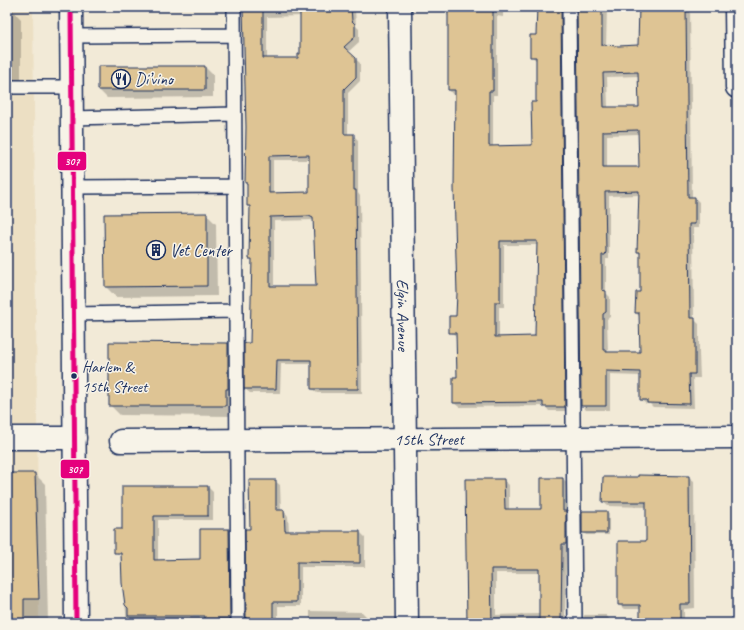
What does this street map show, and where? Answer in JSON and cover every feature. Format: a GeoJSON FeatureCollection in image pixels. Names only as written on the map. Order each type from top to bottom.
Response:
{"type":"FeatureCollection","features":[{"type":"Feature","properties":{"kind":"street"},"geometry":{"type":"LineString","coordinates":[[71,7],[76,623]]}},
{"type":"Feature","properties":{"kind":"street","name":"Elgin Avenue"},"geometry":{"type":"LineString","coordinates":[[400,7],[407,623]]}},
{"type":"Feature","properties":{"kind":"street"},"geometry":{"type":"LineString","coordinates":[[736,7],[737,87]]}},
{"type":"Feature","properties":{"kind":"street","name":"15th Street"},"geometry":{"type":"LineString","coordinates":[[121,441],[737,437]]}},
{"type":"Feature","properties":{"kind":"street"},"geometry":{"type":"LineString","coordinates":[[7,438],[75,438]]}},
{"type":"Feature","properties":{"kind":"lane"},"geometry":{"type":"LineString","coordinates":[[234,7],[238,623]]}},
{"type":"Feature","properties":{"kind":"lane"},"geometry":{"type":"LineString","coordinates":[[569,7],[575,623]]}},
{"type":"Feature","properties":{"kind":"lane"},"geometry":{"type":"LineString","coordinates":[[71,36],[234,35]]}},
{"type":"Feature","properties":{"kind":"lane"},"geometry":{"type":"LineString","coordinates":[[7,87],[72,87]]}},
{"type":"Feature","properties":{"kind":"lane"},"geometry":{"type":"LineString","coordinates":[[72,118],[234,114]]}},
{"type":"Feature","properties":{"kind":"lane"},"geometry":{"type":"LineString","coordinates":[[72,187],[235,186]]}},
{"type":"Feature","properties":{"kind":"lane"},"geometry":{"type":"LineString","coordinates":[[74,314],[235,311]]}},
{"type":"Feature","properties":{"kind":"shaded area"},"geometry":{"type":"Polygon","coordinates":[[[7,7],[33,7],[39,623],[7,623],[7,7]]]}},
{"type":"Feature","properties":{"kind":"building"},"geometry":{"type":"Polygon","coordinates":[[[243,7],[263,7],[263,58],[298,58],[298,54],[300,54],[300,7],[351,7],[352,21],[355,24],[355,37],[344,47],[356,58],[356,77],[344,89],[344,134],[354,134],[358,389],[311,389],[311,360],[277,360],[276,389],[244,389],[244,343],[250,343],[252,259],[249,259],[250,206],[247,206],[247,183],[245,183],[246,127],[243,7]],[[309,155],[269,156],[269,193],[309,192],[309,155]],[[309,216],[270,217],[270,286],[316,286],[313,218],[309,216]]]}},
{"type":"Feature","properties":{"kind":"building"},"geometry":{"type":"Polygon","coordinates":[[[448,7],[493,7],[493,91],[489,91],[489,146],[532,145],[531,102],[536,102],[536,57],[530,57],[530,35],[536,35],[537,7],[561,7],[565,407],[543,407],[543,402],[453,403],[453,377],[457,377],[456,333],[449,333],[449,316],[456,316],[457,293],[454,188],[455,90],[448,90],[448,7]],[[500,241],[500,302],[495,302],[495,337],[535,336],[537,241],[500,241]]]}},
{"type":"Feature","properties":{"kind":"building"},"geometry":{"type":"Polygon","coordinates":[[[577,7],[602,7],[602,45],[619,46],[638,45],[639,7],[686,7],[688,197],[695,197],[695,224],[689,224],[690,318],[695,318],[695,374],[689,374],[690,404],[647,403],[647,400],[640,400],[640,372],[606,371],[606,406],[581,406],[577,7]],[[638,72],[603,73],[604,107],[639,107],[638,72]],[[638,130],[603,131],[603,167],[639,167],[638,130]],[[639,191],[605,192],[606,252],[605,255],[602,255],[602,290],[606,291],[606,312],[603,314],[603,350],[606,350],[606,352],[640,352],[639,313],[635,313],[636,292],[640,292],[640,252],[637,252],[639,191]]]}},
{"type":"Feature","properties":{"kind":"building"},"geometry":{"type":"Polygon","coordinates":[[[98,66],[205,66],[205,90],[98,90],[98,66]]]}},
{"type":"Feature","properties":{"kind":"building","name":"Vet Center"},"geometry":{"type":"Polygon","coordinates":[[[207,213],[207,286],[105,287],[104,214],[207,213]]]}},
{"type":"Feature","properties":{"kind":"building"},"geometry":{"type":"Polygon","coordinates":[[[109,342],[228,343],[228,389],[226,389],[226,406],[109,406],[109,342]]]}},
{"type":"Feature","properties":{"kind":"building"},"geometry":{"type":"Polygon","coordinates":[[[7,473],[35,473],[39,599],[24,599],[24,622],[7,622],[7,473]]]}},
{"type":"Feature","properties":{"kind":"building"},"geometry":{"type":"Polygon","coordinates":[[[638,475],[689,476],[690,604],[680,604],[680,623],[640,623],[640,605],[618,605],[618,541],[646,541],[646,502],[602,502],[603,477],[638,477],[638,475]]]}},
{"type":"Feature","properties":{"kind":"building"},"geometry":{"type":"Polygon","coordinates":[[[541,478],[563,478],[563,511],[566,511],[566,544],[562,544],[561,623],[539,623],[539,569],[491,569],[492,623],[467,623],[465,479],[504,479],[505,509],[541,509],[541,478]]]}},
{"type":"Feature","properties":{"kind":"building"},"geometry":{"type":"Polygon","coordinates":[[[249,480],[276,480],[276,510],[284,510],[285,531],[360,531],[360,563],[297,562],[297,602],[273,602],[273,623],[251,623],[251,619],[246,619],[245,529],[250,529],[249,480]]]}},
{"type":"Feature","properties":{"kind":"building"},"geometry":{"type":"Polygon","coordinates":[[[122,486],[208,486],[208,516],[154,516],[154,560],[200,559],[200,529],[229,529],[230,619],[205,619],[205,616],[128,616],[128,608],[125,605],[122,583],[121,553],[114,553],[114,529],[122,529],[122,486]]]}},
{"type":"Feature","properties":{"kind":"building"},"geometry":{"type":"Polygon","coordinates":[[[582,511],[607,511],[607,533],[582,533],[582,511]]]}},
{"type":"Feature","properties":{"kind":"transit line","name":"307"},"geometry":{"type":"LineString","coordinates":[[71,7],[76,623]]}},
{"type":"Feature","properties":{"kind":"place","name":"Di’vino"},"geometry":{"type":"Point","coordinates":[121,79]}},
{"type":"Feature","properties":{"kind":"place","name":"Vet Center"},"geometry":{"type":"Point","coordinates":[156,250]}},
{"type":"Feature","properties":{"kind":"place","name":"Harlem & 15th Street"},"geometry":{"type":"Point","coordinates":[74,376]}}]}
